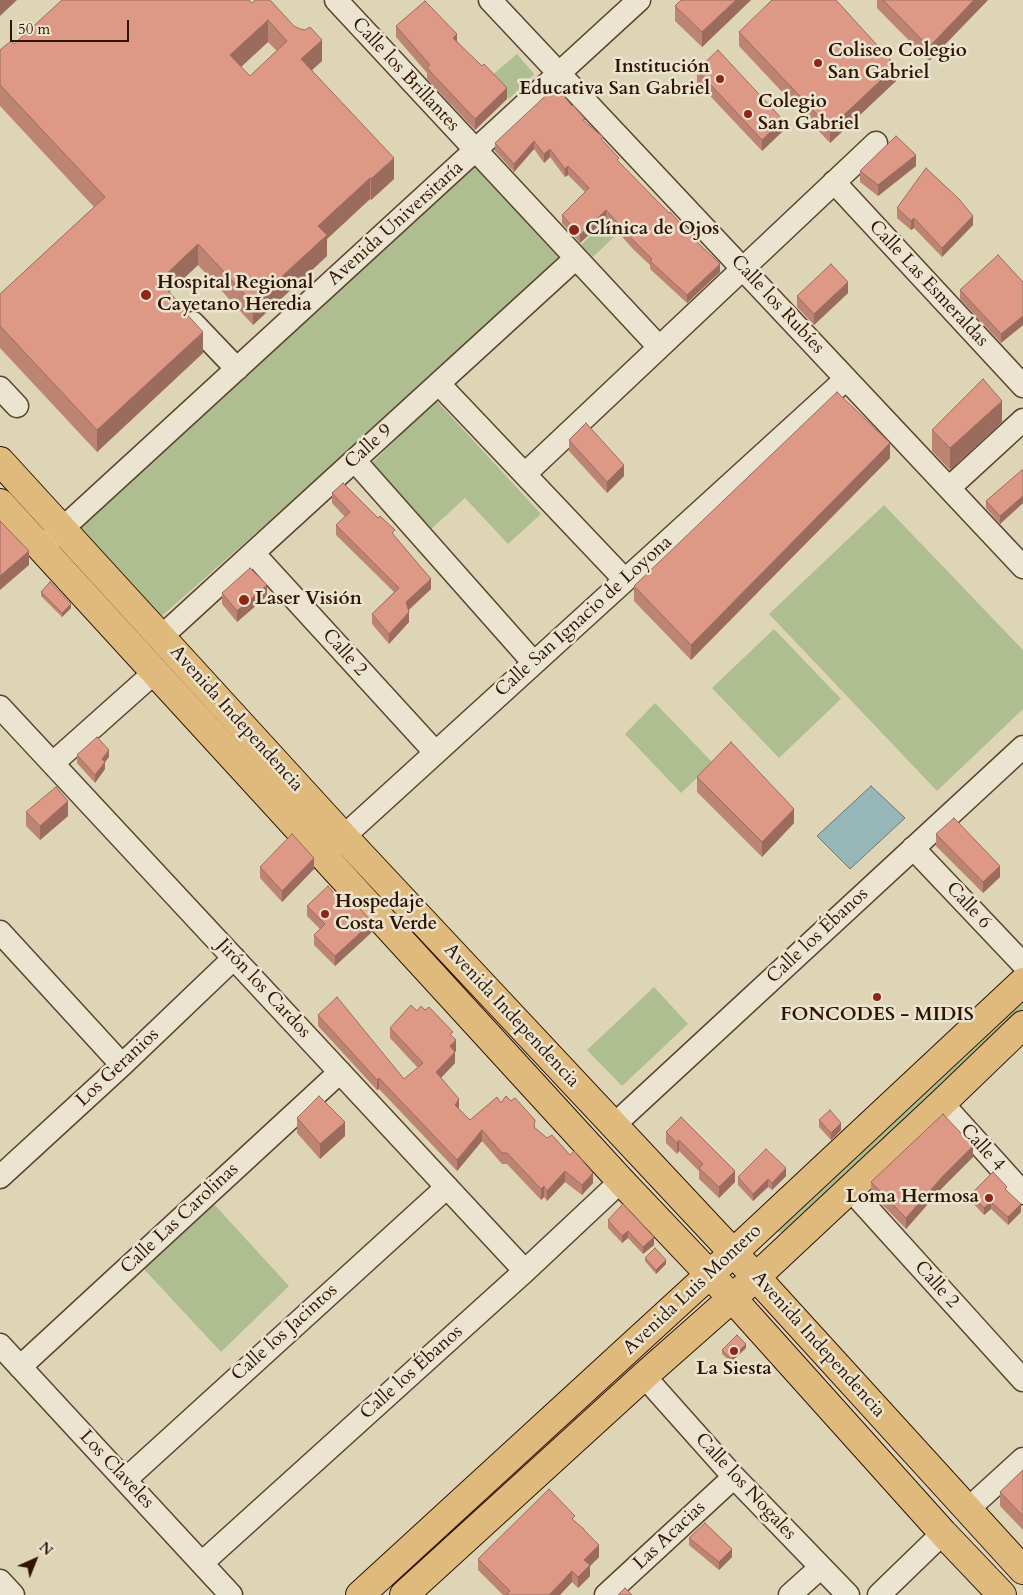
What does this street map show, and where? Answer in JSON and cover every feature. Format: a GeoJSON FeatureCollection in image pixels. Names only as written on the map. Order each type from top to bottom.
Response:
{"type":"FeatureCollection","features":[{"type":"Feature","properties":{"kind":"main road","name":"Avenida Independencia"},"geometry":{"type":"LineString","coordinates":[[0,461],[343,836],[756,1276],[1023,1570]]}},
{"type":"Feature","properties":{"kind":"main road","name":"Avenida Independencia"},"geometry":{"type":"LineString","coordinates":[[0,503],[621,1181],[710,1274],[1002,1595]]}},
{"type":"Feature","properties":{"kind":"main road","name":"Avenida Luis Montero"},"geometry":{"type":"LineString","coordinates":[[360,1595],[733,1253],[1023,982]]}},
{"type":"Feature","properties":{"kind":"main road","name":"Avenida Luis Montero"},"geometry":{"type":"LineString","coordinates":[[404,1595],[756,1276],[1023,1025]]}},
{"type":"Feature","properties":{"kind":"street","name":"Calle los Brillantes"},"geometry":{"type":"LineString","coordinates":[[336,0],[659,347]]}},
{"type":"Feature","properties":{"kind":"street","name":"Calle los Rubíes"},"geometry":{"type":"LineString","coordinates":[[490,0],[1023,567]]}},
{"type":"Feature","properties":{"kind":"street","name":"Avenida Universitaría"},"geometry":{"type":"LineString","coordinates":[[41,548],[639,0]]}},
{"type":"Feature","properties":{"kind":"street"},"geometry":{"type":"LineString","coordinates":[[525,474],[876,142]]}},
{"type":"Feature","properties":{"kind":"street","name":"Calle Las Esmeraldas"},"geometry":{"type":"LineString","coordinates":[[834,182],[1023,386]]}},
{"type":"Feature","properties":{"kind":"street","name":"Calle 9"},"geometry":{"type":"LineString","coordinates":[[161,637],[576,258]]}},
{"type":"Feature","properties":{"kind":"street"},"geometry":{"type":"LineString","coordinates":[[193,323],[237,369]]}},
{"type":"Feature","properties":{"kind":"street","name":"Calle San Ignacio de Loyona"},"geometry":{"type":"LineString","coordinates":[[323,855],[846,379]]}},
{"type":"Feature","properties":{"kind":"street"},"geometry":{"type":"LineString","coordinates":[[439,384],[625,580]]}},
{"type":"Feature","properties":{"kind":"street"},"geometry":{"type":"LineString","coordinates":[[0,388],[17,406]]}},
{"type":"Feature","properties":{"kind":"street"},"geometry":{"type":"LineString","coordinates":[[949,488],[1023,420]]}},
{"type":"Feature","properties":{"kind":"street"},"geometry":{"type":"LineString","coordinates":[[354,461],[534,663]]}},
{"type":"Feature","properties":{"kind":"street","name":"Calle 2"},"geometry":{"type":"LineString","coordinates":[[253,553],[436,752]]}},
{"type":"Feature","properties":{"kind":"street"},"geometry":{"type":"LineString","coordinates":[[52,763],[155,672]]}},
{"type":"Feature","properties":{"kind":"street","name":"Jirón los Cardos"},"geometry":{"type":"LineString","coordinates":[[0,707],[525,1271]]}},
{"type":"Feature","properties":{"kind":"street","name":"Calle los Ébanos"},"geometry":{"type":"LineString","coordinates":[[614,1125],[1023,747]]}},
{"type":"Feature","properties":{"kind":"street","name":"Calle 6"},"geometry":{"type":"LineString","coordinates":[[913,848],[1023,964]]}},
{"type":"Feature","properties":{"kind":"street"},"geometry":{"type":"LineString","coordinates":[[0,932],[122,1064]]}},
{"type":"Feature","properties":{"kind":"street","name":"Los Geranios"},"geometry":{"type":"LineString","coordinates":[[3,1169],[122,1064],[234,958]]}},
{"type":"Feature","properties":{"kind":"street","name":"Calle Las Carolinas"},"geometry":{"type":"LineString","coordinates":[[20,1366],[340,1072]]}},
{"type":"Feature","properties":{"kind":"street","name":"Calle 4"},"geometry":{"type":"LineString","coordinates":[[942,1103],[1023,1193]]}},
{"type":"Feature","properties":{"kind":"street","name":"Calle los Ébanos"},"geometry":{"type":"LineString","coordinates":[[202,1563],[525,1271],[621,1181]]}},
{"type":"Feature","properties":{"kind":"street","name":"Calle los Jacintos"},"geometry":{"type":"LineString","coordinates":[[125,1480],[447,1187]]}},
{"type":"Feature","properties":{"kind":"street","name":"Calle 2"},"geometry":{"type":"LineString","coordinates":[[850,1189],[1023,1380]]}},
{"type":"Feature","properties":{"kind":"street","name":"Los Claveles"},"geometry":{"type":"LineString","coordinates":[[0,1345],[231,1595]]}},
{"type":"Feature","properties":{"kind":"street","name":"Calle los Nogales"},"geometry":{"type":"LineString","coordinates":[[644,1376],[734,1477],[848,1595]]}},
{"type":"Feature","properties":{"kind":"street"},"geometry":{"type":"LineString","coordinates":[[967,1510],[1023,1459]]}},
{"type":"Feature","properties":{"kind":"street","name":"Las Acacias"},"geometry":{"type":"LineString","coordinates":[[606,1595],[734,1477]]}},
{"type":"Feature","properties":{"kind":"street"},"geometry":{"type":"LineString","coordinates":[[879,1595],[943,1532]]}},
{"type":"Feature","properties":{"kind":"street"},"geometry":{"type":"LineString","coordinates":[[790,1595],[820,1568]]}},
{"type":"Feature","properties":{"kind":"street"},"geometry":{"type":"LineString","coordinates":[[0,1581],[13,1595]]}},
{"type":"Feature","properties":{"kind":"green space"},"geometry":{"type":"Polygon","coordinates":[[[517,54],[534,74],[509,99],[490,77],[517,54]]]}},
{"type":"Feature","properties":{"kind":"green space"},"geometry":{"type":"Polygon","coordinates":[[[480,160],[565,260],[155,622],[75,532],[480,160]]]}},
{"type":"Feature","properties":{"kind":"green space"},"geometry":{"type":"Polygon","coordinates":[[[642,185],[654,198],[593,257],[581,245],[642,185]]]}},
{"type":"Feature","properties":{"kind":"green space"},"geometry":{"type":"Polygon","coordinates":[[[436,400],[541,514],[508,544],[465,498],[429,531],[370,465],[436,400]]]}},
{"type":"Feature","properties":{"kind":"green space"},"geometry":{"type":"Polygon","coordinates":[[[884,505],[1023,650],[1023,709],[937,791],[769,614],[884,505]]]}},
{"type":"Feature","properties":{"kind":"green space"},"geometry":{"type":"Polygon","coordinates":[[[774,629],[841,699],[779,758],[712,688],[774,629]]]}},
{"type":"Feature","properties":{"kind":"green space"},"geometry":{"type":"Polygon","coordinates":[[[655,703],[713,763],[681,793],[625,734],[655,703]]]}},
{"type":"Feature","properties":{"kind":"green space"},"geometry":{"type":"Polygon","coordinates":[[[654,987],[688,1024],[622,1086],[587,1050],[654,987]]]}},
{"type":"Feature","properties":{"kind":"green space"},"geometry":{"type":"Polygon","coordinates":[[[1023,994],[1023,1014],[788,1233],[775,1232],[779,1220],[1023,994]]]}},
{"type":"Feature","properties":{"kind":"green space"},"geometry":{"type":"Polygon","coordinates":[[[211,1201],[289,1286],[221,1352],[141,1266],[211,1201]]]}},
{"type":"Feature","properties":{"kind":"water"},"geometry":{"type":"Polygon","coordinates":[[[871,786],[905,818],[850,869],[817,836],[871,786]]]}},
{"type":"Feature","properties":{"kind":"building","name":"Hospital Regional Cayetano Heredia"},"geometry":{"type":"Polygon","coordinates":[[[62,0],[249,0],[252,3],[255,0],[270,0],[294,26],[305,30],[310,27],[322,40],[301,59],[394,158],[318,226],[327,235],[253,303],[198,244],[159,281],[203,332],[97,430],[0,326],[0,294],[105,197],[0,85],[0,50],[11,41],[14,44],[62,0]],[[268,20],[230,55],[250,76],[287,41],[268,20]]]}},
{"type":"Feature","properties":{"kind":"building"},"geometry":{"type":"Polygon","coordinates":[[[681,0],[736,0],[702,32],[675,6],[681,0]]]}},
{"type":"Feature","properties":{"kind":"building","name":"Coliseo Colegio San Gabriel"},"geometry":{"type":"Polygon","coordinates":[[[772,0],[836,0],[896,66],[830,128],[739,32],[772,0]]]}},
{"type":"Feature","properties":{"kind":"building"},"geometry":{"type":"Polygon","coordinates":[[[883,0],[974,0],[929,47],[883,0]]]}},
{"type":"Feature","properties":{"kind":"building"},"geometry":{"type":"Polygon","coordinates":[[[425,1],[457,34],[453,38],[482,66],[484,64],[507,88],[475,119],[427,68],[430,65],[396,26],[425,1]]]}},
{"type":"Feature","properties":{"kind":"building"},"geometry":{"type":"Polygon","coordinates":[[[718,50],[783,120],[762,140],[697,70],[718,50]]]}},
{"type":"Feature","properties":{"kind":"building"},"geometry":{"type":"Polygon","coordinates":[[[556,86],[585,119],[583,120],[603,137],[601,139],[619,158],[617,160],[720,264],[687,295],[650,261],[652,259],[606,210],[580,235],[562,215],[589,188],[568,166],[565,169],[550,149],[544,154],[534,141],[514,164],[495,143],[556,86]]]}},
{"type":"Feature","properties":{"kind":"building"},"geometry":{"type":"Polygon","coordinates":[[[896,136],[916,155],[878,185],[860,171],[896,136]]]}},
{"type":"Feature","properties":{"kind":"building"},"geometry":{"type":"Polygon","coordinates":[[[926,168],[959,199],[973,216],[942,248],[914,218],[911,221],[897,208],[926,168]]]}},
{"type":"Feature","properties":{"kind":"building"},"geometry":{"type":"Polygon","coordinates":[[[998,255],[1023,282],[1023,316],[1001,334],[960,290],[998,255]]]}},
{"type":"Feature","properties":{"kind":"building"},"geometry":{"type":"Polygon","coordinates":[[[831,264],[848,282],[814,314],[797,296],[831,264]]]}},
{"type":"Feature","properties":{"kind":"building"},"geometry":{"type":"Polygon","coordinates":[[[983,379],[1002,401],[950,448],[932,430],[983,379]]]}},
{"type":"Feature","properties":{"kind":"building"},"geometry":{"type":"Polygon","coordinates":[[[837,392],[890,443],[691,645],[634,586],[837,392]]]}},
{"type":"Feature","properties":{"kind":"building"},"geometry":{"type":"Polygon","coordinates":[[[586,423],[624,465],[607,482],[569,440],[586,423]]]}},
{"type":"Feature","properties":{"kind":"building"},"geometry":{"type":"Polygon","coordinates":[[[1022,470],[1023,496],[1000,516],[986,501],[1022,470]]]}},
{"type":"Feature","properties":{"kind":"building"},"geometry":{"type":"Polygon","coordinates":[[[343,483],[378,518],[380,516],[395,530],[392,533],[431,579],[406,602],[409,612],[389,634],[372,614],[399,588],[336,525],[350,512],[332,493],[343,483]]]}},
{"type":"Feature","properties":{"kind":"building"},"geometry":{"type":"Polygon","coordinates":[[[0,521],[29,551],[0,576],[0,521]]]}},
{"type":"Feature","properties":{"kind":"building"},"geometry":{"type":"Polygon","coordinates":[[[250,568],[267,585],[237,611],[222,593],[250,568]]]}},
{"type":"Feature","properties":{"kind":"building"},"geometry":{"type":"Polygon","coordinates":[[[50,582],[71,604],[62,613],[41,592],[50,582]]]}},
{"type":"Feature","properties":{"kind":"building"},"geometry":{"type":"Polygon","coordinates":[[[97,737],[109,750],[102,759],[105,762],[95,775],[77,755],[97,737]]]}},
{"type":"Feature","properties":{"kind":"building"},"geometry":{"type":"Polygon","coordinates":[[[731,742],[794,809],[762,842],[697,777],[731,742]]]}},
{"type":"Feature","properties":{"kind":"building"},"geometry":{"type":"Polygon","coordinates":[[[56,787],[68,801],[40,826],[26,812],[56,787]]]}},
{"type":"Feature","properties":{"kind":"building"},"geometry":{"type":"Polygon","coordinates":[[[954,818],[1000,866],[983,882],[936,834],[954,818]]]}},
{"type":"Feature","properties":{"kind":"building"},"geometry":{"type":"Polygon","coordinates":[[[292,834],[314,858],[282,891],[260,867],[292,834]]]}},
{"type":"Feature","properties":{"kind":"building"},"geometry":{"type":"Polygon","coordinates":[[[328,886],[344,904],[350,898],[372,922],[335,956],[314,935],[325,924],[307,906],[328,886]]]}},
{"type":"Feature","properties":{"kind":"building"},"geometry":{"type":"Polygon","coordinates":[[[337,997],[404,1079],[423,1063],[390,1028],[411,1005],[417,1011],[421,1006],[425,1010],[429,1007],[453,1032],[450,1034],[456,1040],[450,1046],[455,1052],[436,1072],[459,1099],[455,1105],[470,1120],[497,1097],[501,1103],[506,1096],[511,1101],[515,1098],[535,1120],[534,1127],[547,1138],[552,1135],[570,1155],[574,1151],[593,1173],[582,1185],[565,1171],[547,1191],[544,1186],[541,1189],[507,1153],[502,1153],[482,1130],[457,1160],[379,1078],[377,1080],[318,1015],[337,997]]]}},
{"type":"Feature","properties":{"kind":"building"},"geometry":{"type":"Polygon","coordinates":[[[319,1096],[345,1122],[320,1144],[297,1118],[319,1096]]]}},
{"type":"Feature","properties":{"kind":"building"},"geometry":{"type":"Polygon","coordinates":[[[830,1110],[841,1123],[831,1133],[819,1120],[830,1110]]]}},
{"type":"Feature","properties":{"kind":"building"},"geometry":{"type":"Polygon","coordinates":[[[943,1114],[973,1146],[942,1177],[906,1218],[871,1182],[943,1114]]]}},
{"type":"Feature","properties":{"kind":"building"},"geometry":{"type":"Polygon","coordinates":[[[681,1117],[735,1171],[719,1187],[699,1168],[703,1164],[679,1140],[677,1143],[666,1132],[681,1117]]]}},
{"type":"Feature","properties":{"kind":"building"},"geometry":{"type":"Polygon","coordinates":[[[766,1149],[786,1168],[772,1183],[768,1179],[753,1194],[738,1177],[766,1149]]]}},
{"type":"Feature","properties":{"kind":"building"},"geometry":{"type":"Polygon","coordinates":[[[993,1172],[1007,1187],[1005,1189],[1021,1204],[1008,1217],[991,1202],[984,1208],[971,1194],[993,1172]]]}},
{"type":"Feature","properties":{"kind":"building"},"geometry":{"type":"Polygon","coordinates":[[[623,1204],[654,1237],[643,1247],[628,1231],[622,1236],[608,1220],[623,1204]]]}},
{"type":"Feature","properties":{"kind":"building"},"geometry":{"type":"Polygon","coordinates":[[[655,1248],[666,1260],[656,1270],[645,1258],[655,1248]]]}},
{"type":"Feature","properties":{"kind":"building","name":"La Siesta"},"geometry":{"type":"Polygon","coordinates":[[[737,1335],[746,1344],[731,1359],[722,1350],[737,1335]]]}},
{"type":"Feature","properties":{"kind":"building"},"geometry":{"type":"Polygon","coordinates":[[[1023,1470],[1023,1516],[1000,1492],[1023,1470]]]}},
{"type":"Feature","properties":{"kind":"building"},"geometry":{"type":"Polygon","coordinates":[[[549,1489],[575,1516],[572,1519],[599,1545],[584,1560],[590,1565],[578,1577],[572,1571],[549,1595],[506,1595],[510,1591],[478,1559],[549,1489]]]}},
{"type":"Feature","properties":{"kind":"building"},"geometry":{"type":"Polygon","coordinates":[[[705,1523],[732,1549],[719,1562],[689,1538],[705,1523]]]}},
{"type":"Feature","properties":{"kind":"building"},"geometry":{"type":"Polygon","coordinates":[[[625,1588],[632,1595],[618,1595],[625,1588]]]}},
{"type":"Feature","properties":{"kind":"place","name":"Coliseo Colegio San Gabriel"},"geometry":{"type":"Point","coordinates":[818,63]}},
{"type":"Feature","properties":{"kind":"place","name":"Institución Educativa San Gabriel"},"geometry":{"type":"Point","coordinates":[720,79]}},
{"type":"Feature","properties":{"kind":"place","name":"Colegio San Gabriel"},"geometry":{"type":"Point","coordinates":[748,114]}},
{"type":"Feature","properties":{"kind":"place","name":"Clínica de Ojos"},"geometry":{"type":"Point","coordinates":[574,230]}},
{"type":"Feature","properties":{"kind":"place","name":"Hospital Regional Cayetano Heredia"},"geometry":{"type":"Point","coordinates":[146,295]}},
{"type":"Feature","properties":{"kind":"place","name":"Laser Visión"},"geometry":{"type":"Point","coordinates":[244,600]}},
{"type":"Feature","properties":{"kind":"place","name":"Hospedaje Costa Verde"},"geometry":{"type":"Point","coordinates":[325,914]}},
{"type":"Feature","properties":{"kind":"place","name":"FONCODES - MIDIS"},"geometry":{"type":"Point","coordinates":[877,997]}},
{"type":"Feature","properties":{"kind":"place","name":"Loma Hermosa"},"geometry":{"type":"Point","coordinates":[989,1198]}},
{"type":"Feature","properties":{"kind":"place","name":"La Siesta"},"geometry":{"type":"Point","coordinates":[734,1351]}}]}
